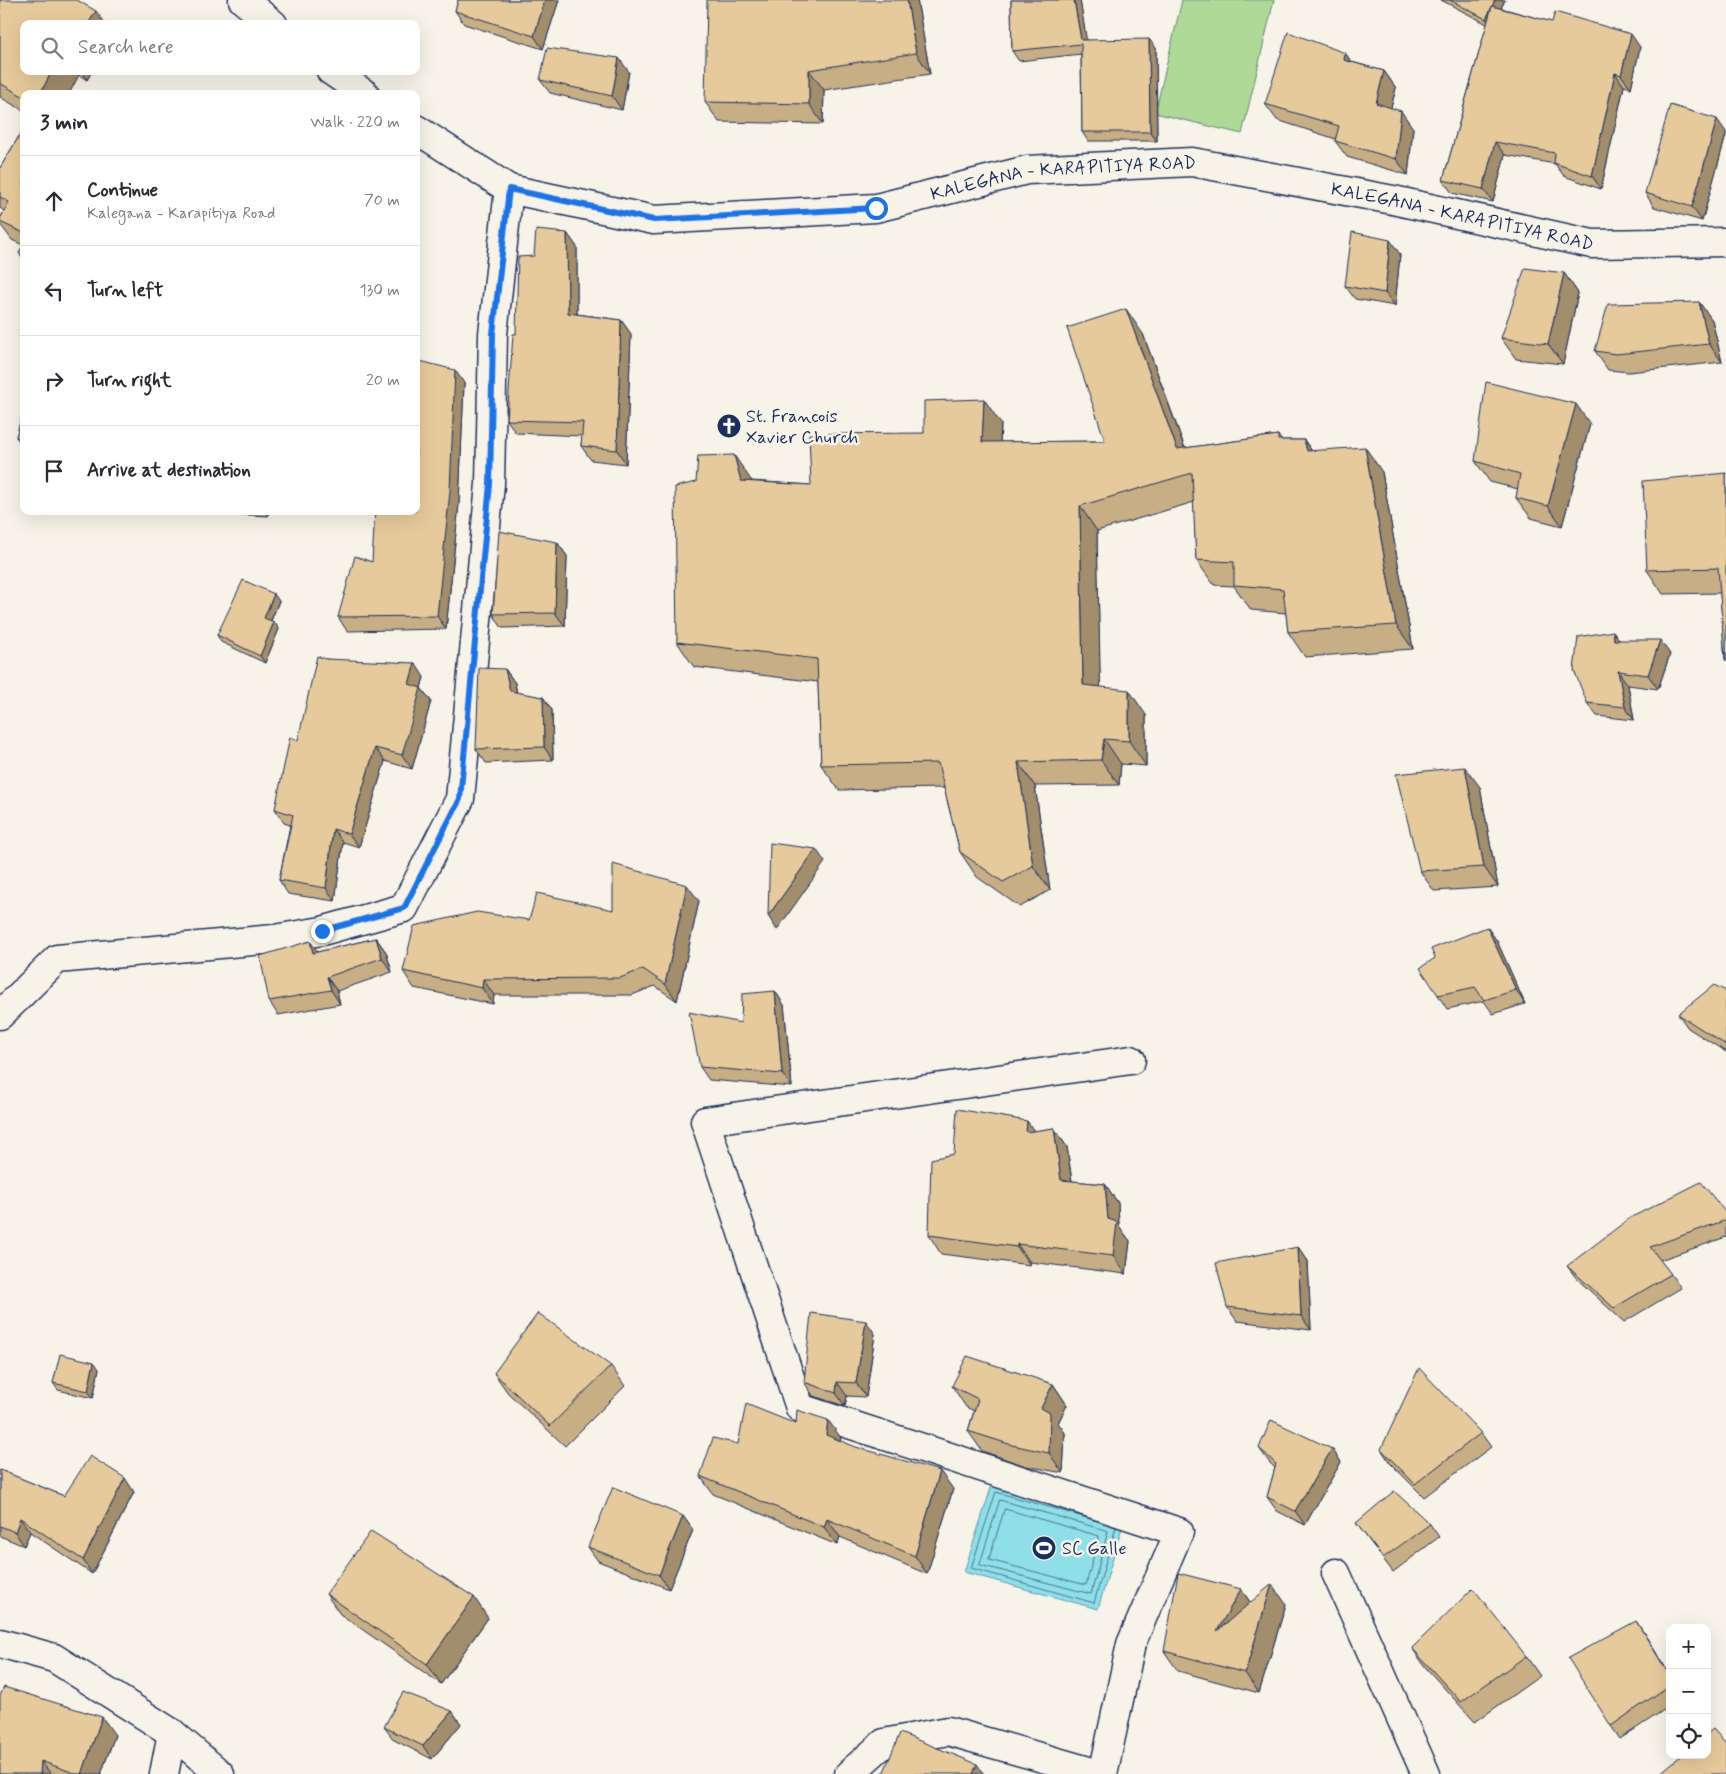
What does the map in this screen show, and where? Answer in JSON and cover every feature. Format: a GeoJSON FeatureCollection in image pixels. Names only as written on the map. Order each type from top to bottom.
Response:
{"type":"FeatureCollection","features":[{"type":"Feature","properties":{"kind":"street"},"geometry":{"type":"LineString","coordinates":[[243,0],[268,20]]}},
{"type":"Feature","properties":{"kind":"street"},"geometry":{"type":"LineString","coordinates":[[337,75],[358,90]]}},
{"type":"Feature","properties":{"kind":"street","name":"KALEGANA - KARAPITIYA ROAD"},"geometry":{"type":"LineString","coordinates":[[420,132],[509,189],[654,220],[876,208],[1027,170],[1192,162],[1393,200],[1592,244],[1726,242]]}},
{"type":"Feature","properties":{"kind":"street"},"geometry":{"type":"LineString","coordinates":[[0,1015],[57,959],[274,939],[322,931],[404,908],[460,799],[490,484],[493,334],[509,189]]}},
{"type":"Feature","properties":{"kind":"street"},"geometry":{"type":"LineString","coordinates":[[849,1774],[884,1743],[948,1731],[1101,1774],[1131,1644],[1179,1532],[800,1408],[705,1121],[1131,1060]]}},
{"type":"Feature","properties":{"kind":"street"},"geometry":{"type":"LineString","coordinates":[[1336,1573],[1426,1774]]}},
{"type":"Feature","properties":{"kind":"street"},"geometry":{"type":"LineString","coordinates":[[0,1643],[54,1658],[172,1733],[220,1774]]}},
{"type":"Feature","properties":{"kind":"street"},"geometry":{"type":"LineString","coordinates":[[164,1774],[172,1733]]}},
{"type":"Feature","properties":{"kind":"green space"},"geometry":{"type":"Polygon","coordinates":[[[1182,0],[1274,0],[1242,134],[1155,113],[1182,0]]]}},
{"type":"Feature","properties":{"kind":"water","name":"SC Galle"},"geometry":{"type":"Polygon","coordinates":[[[992,1485],[1123,1524],[1098,1609],[964,1572],[992,1485]]]}},
{"type":"Feature","properties":{"kind":"building"},"geometry":{"type":"Polygon","coordinates":[[[0,0],[77,0],[96,11],[90,20],[20,20],[20,75],[50,75],[42,90],[20,90],[20,95],[0,83],[0,0]]]}},
{"type":"Feature","properties":{"kind":"building"},"geometry":{"type":"Polygon","coordinates":[[[458,0],[545,0],[534,36],[455,11],[458,0]]]}},
{"type":"Feature","properties":{"kind":"building"},"geometry":{"type":"Polygon","coordinates":[[[707,0],[907,0],[916,53],[809,70],[809,104],[705,102],[707,0]]]}},
{"type":"Feature","properties":{"kind":"building"},"geometry":{"type":"Polygon","coordinates":[[[1011,0],[1074,0],[1081,40],[1149,39],[1150,132],[1082,132],[1081,44],[1012,51],[1011,0]]]}},
{"type":"Feature","properties":{"kind":"building"},"geometry":{"type":"Polygon","coordinates":[[[1450,0],[1495,0],[1486,19],[1450,0]]]}},
{"type":"Feature","properties":{"kind":"building"},"geometry":{"type":"Polygon","coordinates":[[[1492,6],[1552,22],[1555,12],[1631,34],[1621,75],[1615,73],[1592,176],[1554,163],[1555,153],[1495,142],[1483,189],[1443,180],[1492,6]]]}},
{"type":"Feature","properties":{"kind":"building"},"geometry":{"type":"Polygon","coordinates":[[[1288,32],[1345,53],[1344,60],[1384,71],[1376,103],[1401,111],[1396,159],[1335,141],[1339,126],[1265,104],[1288,32]]]}},
{"type":"Feature","properties":{"kind":"building"},"geometry":{"type":"Polygon","coordinates":[[[547,48],[619,58],[612,96],[540,80],[547,48]]]}},
{"type":"Feature","properties":{"kind":"building"},"geometry":{"type":"Polygon","coordinates":[[[1670,105],[1717,119],[1692,207],[1645,193],[1670,105]]]}},
{"type":"Feature","properties":{"kind":"building"},"geometry":{"type":"Polygon","coordinates":[[[20,135],[20,231],[0,222],[9,202],[0,197],[0,168],[20,135]]]}},
{"type":"Feature","properties":{"kind":"building"},"geometry":{"type":"Polygon","coordinates":[[[536,230],[567,233],[568,313],[621,320],[617,450],[581,446],[583,422],[507,420],[513,334],[516,334],[518,257],[534,256],[536,230]]]}},
{"type":"Feature","properties":{"kind":"building"},"geometry":{"type":"Polygon","coordinates":[[[1352,232],[1390,240],[1385,293],[1345,286],[1352,232]]]}},
{"type":"Feature","properties":{"kind":"building"},"geometry":{"type":"Polygon","coordinates":[[[1525,268],[1564,273],[1548,344],[1501,338],[1525,268]]]}},
{"type":"Feature","properties":{"kind":"building"},"geometry":{"type":"Polygon","coordinates":[[[1699,302],[1709,344],[1616,354],[1595,351],[1608,304],[1699,302]]]}},
{"type":"Feature","properties":{"kind":"building"},"geometry":{"type":"Polygon","coordinates":[[[1126,309],[1177,449],[1278,435],[1278,440],[1304,440],[1307,451],[1365,447],[1396,625],[1288,632],[1283,589],[1234,585],[1234,562],[1196,560],[1192,473],[1080,506],[1083,685],[1129,690],[1129,741],[1104,739],[1101,760],[1018,762],[1033,866],[1003,882],[960,852],[938,763],[821,765],[817,659],[677,642],[675,487],[696,482],[698,456],[734,455],[741,481],[811,485],[809,434],[924,433],[924,401],[984,399],[982,442],[1105,441],[1067,328],[1126,309]]]}},
{"type":"Feature","properties":{"kind":"building"},"geometry":{"type":"Polygon","coordinates":[[[420,361],[455,370],[450,491],[437,616],[338,617],[355,556],[372,562],[375,515],[420,515],[420,361]]]}},
{"type":"Feature","properties":{"kind":"building"},"geometry":{"type":"Polygon","coordinates":[[[1486,382],[1576,404],[1548,506],[1516,498],[1520,474],[1475,461],[1486,382]]]}},
{"type":"Feature","properties":{"kind":"building"},"geometry":{"type":"Polygon","coordinates":[[[20,422],[20,438],[16,437],[20,422]]]}},
{"type":"Feature","properties":{"kind":"building"},"geometry":{"type":"Polygon","coordinates":[[[1726,473],[1725,659],[1718,568],[1647,570],[1643,481],[1726,473]]]}},
{"type":"Feature","properties":{"kind":"building"},"geometry":{"type":"Polygon","coordinates":[[[499,531],[557,542],[555,613],[493,614],[499,531]]]}},
{"type":"Feature","properties":{"kind":"building"},"geometry":{"type":"Polygon","coordinates":[[[243,580],[274,594],[264,618],[274,622],[260,656],[217,635],[243,580]]]}},
{"type":"Feature","properties":{"kind":"building"},"geometry":{"type":"Polygon","coordinates":[[[1613,631],[1614,640],[1660,640],[1648,675],[1618,671],[1625,707],[1587,703],[1574,670],[1578,637],[1613,631]]]}},
{"type":"Feature","properties":{"kind":"building"},"geometry":{"type":"Polygon","coordinates":[[[317,656],[326,659],[415,663],[409,684],[421,688],[402,755],[375,748],[349,834],[333,829],[326,888],[279,880],[293,815],[275,809],[290,737],[298,740],[317,656]]]}},
{"type":"Feature","properties":{"kind":"building"},"geometry":{"type":"Polygon","coordinates":[[[479,668],[505,669],[510,691],[543,697],[544,747],[476,749],[479,668]]]}},
{"type":"Feature","properties":{"kind":"building"},"geometry":{"type":"Polygon","coordinates":[[[1465,767],[1484,867],[1420,871],[1396,774],[1465,767]]]}},
{"type":"Feature","properties":{"kind":"building"},"geometry":{"type":"Polygon","coordinates":[[[770,843],[816,849],[768,916],[770,843]]]}},
{"type":"Feature","properties":{"kind":"building"},"geometry":{"type":"Polygon","coordinates":[[[613,864],[687,885],[665,984],[643,969],[620,978],[483,979],[482,988],[403,971],[414,926],[477,912],[529,920],[537,893],[613,910],[613,864]]]}},
{"type":"Feature","properties":{"kind":"building"},"geometry":{"type":"Polygon","coordinates":[[[1487,927],[1516,990],[1484,1000],[1475,987],[1438,995],[1420,968],[1435,958],[1431,949],[1487,927]]]}},
{"type":"Feature","properties":{"kind":"building"},"geometry":{"type":"Polygon","coordinates":[[[376,938],[382,958],[327,977],[331,990],[269,1001],[260,956],[310,941],[313,953],[376,938]]]}},
{"type":"Feature","properties":{"kind":"building"},"geometry":{"type":"Polygon","coordinates":[[[1714,985],[1726,991],[1726,1045],[1678,1014],[1714,985]]]}},
{"type":"Feature","properties":{"kind":"building"},"geometry":{"type":"Polygon","coordinates":[[[775,991],[782,1074],[700,1067],[689,1012],[741,1023],[742,994],[775,991]]]}},
{"type":"Feature","properties":{"kind":"building"},"geometry":{"type":"Polygon","coordinates":[[[957,1109],[1027,1121],[1026,1132],[1054,1128],[1061,1180],[1105,1184],[1108,1219],[1117,1222],[1113,1256],[1017,1244],[1017,1247],[929,1235],[931,1159],[954,1154],[957,1109]]]}},
{"type":"Feature","properties":{"kind":"building"},"geometry":{"type":"Polygon","coordinates":[[[1701,1182],[1726,1213],[1726,1220],[1650,1247],[1671,1274],[1614,1308],[1567,1266],[1630,1218],[1701,1182]]]}},
{"type":"Feature","properties":{"kind":"building"},"geometry":{"type":"Polygon","coordinates":[[[1298,1247],[1301,1316],[1227,1307],[1216,1263],[1298,1247]]]}},
{"type":"Feature","properties":{"kind":"building"},"geometry":{"type":"Polygon","coordinates":[[[538,1313],[611,1366],[550,1426],[494,1373],[538,1313]]]}},
{"type":"Feature","properties":{"kind":"building"},"geometry":{"type":"Polygon","coordinates":[[[811,1313],[866,1321],[856,1383],[837,1382],[836,1393],[804,1382],[811,1313]]]}},
{"type":"Feature","properties":{"kind":"building"},"geometry":{"type":"Polygon","coordinates":[[[60,1354],[94,1362],[88,1391],[53,1383],[60,1354]]]}},
{"type":"Feature","properties":{"kind":"building"},"geometry":{"type":"Polygon","coordinates":[[[967,1356],[1053,1384],[1041,1408],[1050,1413],[1049,1453],[1012,1445],[968,1431],[978,1399],[952,1386],[967,1356]]]}},
{"type":"Feature","properties":{"kind":"building"},"geometry":{"type":"Polygon","coordinates":[[[1419,1368],[1481,1433],[1415,1484],[1381,1449],[1419,1368]]]}},
{"type":"Feature","properties":{"kind":"building"},"geometry":{"type":"Polygon","coordinates":[[[746,1404],[796,1424],[797,1410],[828,1420],[826,1435],[856,1447],[940,1471],[915,1556],[827,1519],[824,1527],[700,1476],[713,1438],[738,1444],[746,1404]]]}},
{"type":"Feature","properties":{"kind":"building"},"geometry":{"type":"Polygon","coordinates":[[[1271,1420],[1332,1449],[1295,1511],[1267,1497],[1276,1464],[1259,1448],[1271,1420]]]}},
{"type":"Feature","properties":{"kind":"building"},"geometry":{"type":"Polygon","coordinates":[[[90,1456],[125,1478],[83,1560],[20,1518],[15,1532],[0,1526],[0,1470],[64,1496],[90,1456]]]}},
{"type":"Feature","properties":{"kind":"building"},"geometry":{"type":"Polygon","coordinates":[[[613,1487],[683,1516],[659,1575],[588,1547],[613,1487]]]}},
{"type":"Feature","properties":{"kind":"building"},"geometry":{"type":"Polygon","coordinates":[[[1394,1491],[1430,1524],[1383,1558],[1356,1523],[1394,1491]]]}},
{"type":"Feature","properties":{"kind":"building"},"geometry":{"type":"Polygon","coordinates":[[[371,1531],[474,1597],[427,1664],[326,1594],[371,1531]]]}},
{"type":"Feature","properties":{"kind":"building"},"geometry":{"type":"Polygon","coordinates":[[[1178,1573],[1241,1589],[1217,1631],[1272,1584],[1245,1673],[1164,1651],[1178,1573]]]}},
{"type":"Feature","properties":{"kind":"building"},"geometry":{"type":"Polygon","coordinates":[[[1473,1588],[1526,1656],[1461,1702],[1412,1648],[1473,1588]]]}},
{"type":"Feature","properties":{"kind":"building"},"geometry":{"type":"Polygon","coordinates":[[[1636,1621],[1666,1670],[1666,1688],[1611,1726],[1568,1658],[1636,1621]]]}},
{"type":"Feature","properties":{"kind":"building"},"geometry":{"type":"Polygon","coordinates":[[[4,1687],[102,1717],[82,1774],[77,1774],[41,1761],[40,1774],[0,1774],[0,1696],[4,1687]]]}},
{"type":"Feature","properties":{"kind":"building"},"geometry":{"type":"Polygon","coordinates":[[[403,1692],[452,1711],[423,1746],[384,1727],[403,1692]]]}},
{"type":"Feature","properties":{"kind":"building"},"geometry":{"type":"Polygon","coordinates":[[[1713,1729],[1726,1743],[1726,1774],[1659,1774],[1677,1759],[1711,1759],[1711,1731],[1713,1729]]]}},
{"type":"Feature","properties":{"kind":"building"},"geometry":{"type":"Polygon","coordinates":[[[900,1733],[977,1764],[973,1774],[883,1774],[900,1733]]]}},
{"type":"Feature","properties":{"kind":"place","name":"St. Francois Xavier Church"},"geometry":{"type":"Point","coordinates":[729,426]}},
{"type":"Feature","properties":{"kind":"place","name":"SC Galle"},"geometry":{"type":"Point","coordinates":[1044,1548]}},
{"type":"Feature","properties":{"kind":"route"},"geometry":{"type":"LineString","coordinates":[[322,931],[404,908],[460,799],[467,707],[490,484],[493,334],[509,189],[654,220],[876,208]]}}]}
